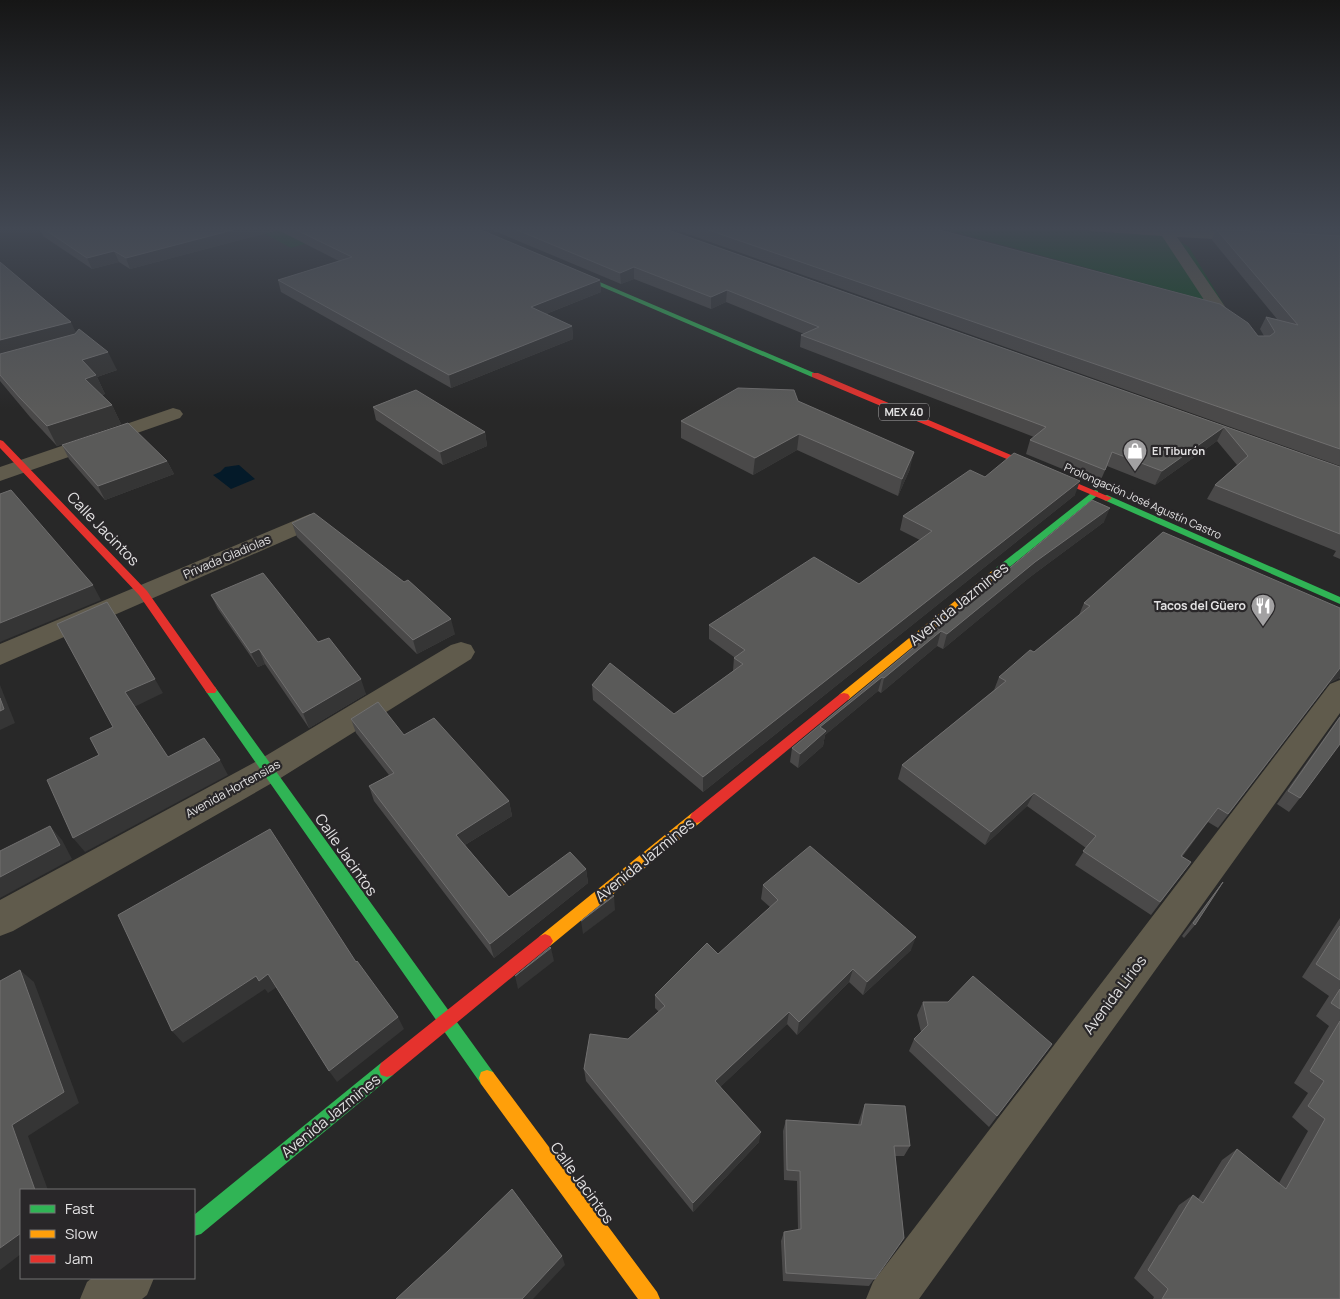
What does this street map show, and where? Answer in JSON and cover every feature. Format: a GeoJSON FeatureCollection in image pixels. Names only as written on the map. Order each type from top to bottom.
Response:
{"type":"FeatureCollection","features":[{"type":"Feature","properties":{"kind":"main road","name":"Prolongación José Agustín Castro"},"geometry":{"type":"LineString","coordinates":[[609,288],[1095,493],[1340,601]]}},
{"type":"Feature","properties":{"kind":"main road","name":"Calle Jacintos"},"geometry":{"type":"LineString","coordinates":[[0,443],[143,593],[446,1023],[650,1299]]}},
{"type":"Feature","properties":{"kind":"main road","name":"Avenida Jazmines"},"geometry":{"type":"LineString","coordinates":[[195,1226],[1095,493]]}},
{"type":"Feature","properties":{"kind":"street"},"geometry":{"type":"LineString","coordinates":[[1199,303],[1225,312],[1208,288]]}},
{"type":"Feature","properties":{"kind":"street"},"geometry":{"type":"LineString","coordinates":[[0,474],[173,414]]}},
{"type":"Feature","properties":{"kind":"street","name":"Privada Gladiolas"},"geometry":{"type":"LineString","coordinates":[[0,655],[310,521]]}},
{"type":"Feature","properties":{"kind":"street","name":"Avenida Hortensias"},"geometry":{"type":"LineString","coordinates":[[0,919],[268,770],[461,652]]}},
{"type":"Feature","properties":{"kind":"street","name":"Avenida Lirios"},"geometry":{"type":"LineString","coordinates":[[890,1299],[1340,692]]}},
{"type":"Feature","properties":{"kind":"street"},"geometry":{"type":"LineString","coordinates":[[104,1299],[129,1279]]}},
{"type":"Feature","properties":{"kind":"green space"},"geometry":{"type":"Polygon","coordinates":[[[1160,288],[1214,288],[1224,305],[1160,288]]]}},
{"type":"Feature","properties":{"kind":"water"},"geometry":{"type":"Polygon","coordinates":[[[239,465],[255,479],[231,489],[213,475],[225,467],[239,465]]]}},
{"type":"Feature","properties":{"kind":"building"},"geometry":{"type":"Polygon","coordinates":[[[0,288],[30,288],[71,322],[0,340],[0,288]]]}},
{"type":"Feature","properties":{"kind":"building"},"geometry":{"type":"Polygon","coordinates":[[[292,288],[581,288],[531,307],[572,326],[449,375],[292,288]]]}},
{"type":"Feature","properties":{"kind":"building"},"geometry":{"type":"Polygon","coordinates":[[[687,288],[832,288],[1340,467],[1340,534],[1215,485],[1248,456],[1224,427],[1162,471],[1112,452],[1105,470],[1030,440],[1046,427],[801,335],[819,327],[727,290],[711,297],[687,288]]]}},
{"type":"Feature","properties":{"kind":"building"},"geometry":{"type":"Polygon","coordinates":[[[875,288],[1158,288],[1220,304],[1248,323],[1258,336],[1270,336],[1275,332],[1266,317],[1298,325],[1266,288],[1340,288],[1340,449],[875,288]]]}},
{"type":"Feature","properties":{"kind":"building"},"geometry":{"type":"Polygon","coordinates":[[[79,329],[108,352],[82,360],[96,375],[85,379],[112,405],[47,426],[0,375],[0,354],[75,334],[79,329]]]}},
{"type":"Feature","properties":{"kind":"building"},"geometry":{"type":"Polygon","coordinates":[[[738,388],[794,390],[798,401],[914,452],[902,479],[799,434],[755,458],[681,421],[738,388]]]}},
{"type":"Feature","properties":{"kind":"building"},"geometry":{"type":"Polygon","coordinates":[[[416,390],[485,432],[440,452],[373,407],[416,390]]]}},
{"type":"Feature","properties":{"kind":"building"},"geometry":{"type":"Polygon","coordinates":[[[128,423],[167,461],[98,486],[62,445],[128,423]]]}},
{"type":"Feature","properties":{"kind":"building"},"geometry":{"type":"Polygon","coordinates":[[[1014,453],[1080,481],[703,777],[592,685],[610,663],[674,714],[743,664],[734,658],[745,650],[709,625],[814,557],[859,584],[932,531],[903,516],[970,470],[985,477],[1014,453]]]}},
{"type":"Feature","properties":{"kind":"building"},"geometry":{"type":"Polygon","coordinates":[[[11,490],[93,585],[0,623],[0,494],[11,490]]]}},
{"type":"Feature","properties":{"kind":"building"},"geometry":{"type":"Polygon","coordinates":[[[1092,500],[1110,508],[1035,562],[947,634],[941,631],[884,678],[882,677],[820,727],[826,731],[800,754],[792,748],[1092,500]]]}},
{"type":"Feature","properties":{"kind":"building"},"geometry":{"type":"Polygon","coordinates":[[[314,513],[404,582],[408,580],[451,619],[413,640],[292,523],[314,513]]]}},
{"type":"Feature","properties":{"kind":"building"},"geometry":{"type":"Polygon","coordinates":[[[1163,532],[1340,608],[1340,668],[1228,814],[1218,808],[1181,856],[1191,862],[1160,902],[1083,851],[1096,836],[1034,793],[991,832],[902,765],[1006,681],[999,677],[1030,650],[1034,652],[1090,606],[1084,603],[1163,532]]]}},
{"type":"Feature","properties":{"kind":"building"},"geometry":{"type":"Polygon","coordinates":[[[263,573],[318,642],[329,638],[361,679],[303,713],[259,649],[251,653],[211,595],[263,573]]]}},
{"type":"Feature","properties":{"kind":"building"},"geometry":{"type":"Polygon","coordinates":[[[107,602],[155,679],[125,692],[168,757],[204,738],[220,760],[73,838],[47,780],[99,755],[90,738],[113,727],[57,624],[107,602]]]}},
{"type":"Feature","properties":{"kind":"building"},"geometry":{"type":"Polygon","coordinates":[[[0,698],[4,709],[0,711],[0,698]]]}},
{"type":"Feature","properties":{"kind":"building"},"geometry":{"type":"Polygon","coordinates":[[[378,702],[404,735],[434,718],[509,801],[456,835],[509,897],[570,852],[586,869],[490,944],[369,786],[394,773],[351,719],[378,702]]]}},
{"type":"Feature","properties":{"kind":"building"},"geometry":{"type":"Polygon","coordinates":[[[1340,717],[1340,744],[1300,798],[1288,791],[1340,717]]]}},
{"type":"Feature","properties":{"kind":"building"},"geometry":{"type":"Polygon","coordinates":[[[50,826],[60,845],[0,877],[0,851],[50,826]]]}},
{"type":"Feature","properties":{"kind":"building"},"geometry":{"type":"Polygon","coordinates":[[[270,829],[356,962],[398,1017],[329,1071],[268,974],[259,981],[256,976],[172,1031],[118,915],[270,829]]]}},
{"type":"Feature","properties":{"kind":"building"},"geometry":{"type":"Polygon","coordinates":[[[810,846],[916,937],[867,982],[853,969],[799,1022],[789,1012],[715,1081],[761,1132],[693,1203],[584,1069],[590,1034],[628,1039],[665,1006],[655,995],[707,943],[718,954],[778,900],[763,885],[810,846]]]}},
{"type":"Feature","properties":{"kind":"building"},"geometry":{"type":"Polygon","coordinates":[[[1223,882],[1195,925],[1193,923],[1223,882]]]}},
{"type":"Feature","properties":{"kind":"building"},"geometry":{"type":"Polygon","coordinates":[[[613,895],[614,896],[581,921],[613,895]]]}},
{"type":"Feature","properties":{"kind":"building"},"geometry":{"type":"Polygon","coordinates":[[[1340,926],[1340,980],[1316,964],[1340,926]]]}},
{"type":"Feature","properties":{"kind":"building"},"geometry":{"type":"Polygon","coordinates":[[[550,947],[551,948],[515,976],[550,947]]]}},
{"type":"Feature","properties":{"kind":"building"},"geometry":{"type":"Polygon","coordinates":[[[20,970],[64,1092],[12,1125],[35,1189],[20,1189],[20,1234],[0,1248],[0,981],[20,970]]]}},
{"type":"Feature","properties":{"kind":"building"},"geometry":{"type":"Polygon","coordinates":[[[973,976],[1052,1044],[997,1116],[914,1039],[928,1025],[923,1002],[948,1002],[973,976]]]}},
{"type":"Feature","properties":{"kind":"building"},"geometry":{"type":"Polygon","coordinates":[[[1340,989],[1340,1009],[1331,1003],[1340,989]]]}},
{"type":"Feature","properties":{"kind":"building"},"geometry":{"type":"Polygon","coordinates":[[[1340,1021],[1340,1299],[1162,1299],[1168,1289],[1148,1270],[1193,1195],[1203,1203],[1237,1149],[1286,1189],[1325,1119],[1308,1106],[1324,1081],[1310,1071],[1340,1021]]]}},
{"type":"Feature","properties":{"kind":"building"},"geometry":{"type":"Polygon","coordinates":[[[865,1104],[905,1106],[910,1146],[894,1146],[904,1238],[875,1279],[786,1273],[784,1232],[801,1229],[800,1171],[787,1170],[786,1120],[861,1125],[865,1104]]]}},
{"type":"Feature","properties":{"kind":"building"},"geometry":{"type":"Polygon","coordinates":[[[512,1189],[562,1256],[522,1299],[396,1299],[448,1251],[512,1189]]]}},
{"type":"Feature","properties":{"kind":"traffic: fast"},"geometry":{"type":"LineString","coordinates":[[609,288],[815,375]]}},
{"type":"Feature","properties":{"kind":"traffic: fast"},"geometry":{"type":"LineString","coordinates":[[996,573],[1095,493]]}},
{"type":"Feature","properties":{"kind":"traffic: fast"},"geometry":{"type":"LineString","coordinates":[[1107,498],[1340,601]]}},
{"type":"Feature","properties":{"kind":"traffic: fast"},"geometry":{"type":"LineString","coordinates":[[211,690],[487,1078]]}},
{"type":"Feature","properties":{"kind":"traffic: fast"},"geometry":{"type":"LineString","coordinates":[[195,1226],[387,1069]]}},
{"type":"Feature","properties":{"kind":"traffic: slow"},"geometry":{"type":"LineString","coordinates":[[844,697],[996,573]]}},
{"type":"Feature","properties":{"kind":"traffic: slow"},"geometry":{"type":"LineString","coordinates":[[545,941],[697,817]]}},
{"type":"Feature","properties":{"kind":"traffic: slow"},"geometry":{"type":"LineString","coordinates":[[487,1078],[650,1299]]}},
{"type":"Feature","properties":{"kind":"traffic: jam"},"geometry":{"type":"LineString","coordinates":[[815,375],[1107,498]]}},
{"type":"Feature","properties":{"kind":"traffic: jam"},"geometry":{"type":"LineString","coordinates":[[0,443],[143,593],[211,690]]}},
{"type":"Feature","properties":{"kind":"traffic: jam"},"geometry":{"type":"LineString","coordinates":[[697,817],[844,697]]}},
{"type":"Feature","properties":{"kind":"traffic: jam"},"geometry":{"type":"LineString","coordinates":[[387,1069],[545,941]]}},
{"type":"Feature","properties":{"kind":"place","name":"El Tiburón"},"geometry":{"type":"Point","coordinates":[1135,472]}},
{"type":"Feature","properties":{"kind":"place","name":"Tacos del Güero"},"geometry":{"type":"Point","coordinates":[1263,627]}}]}
